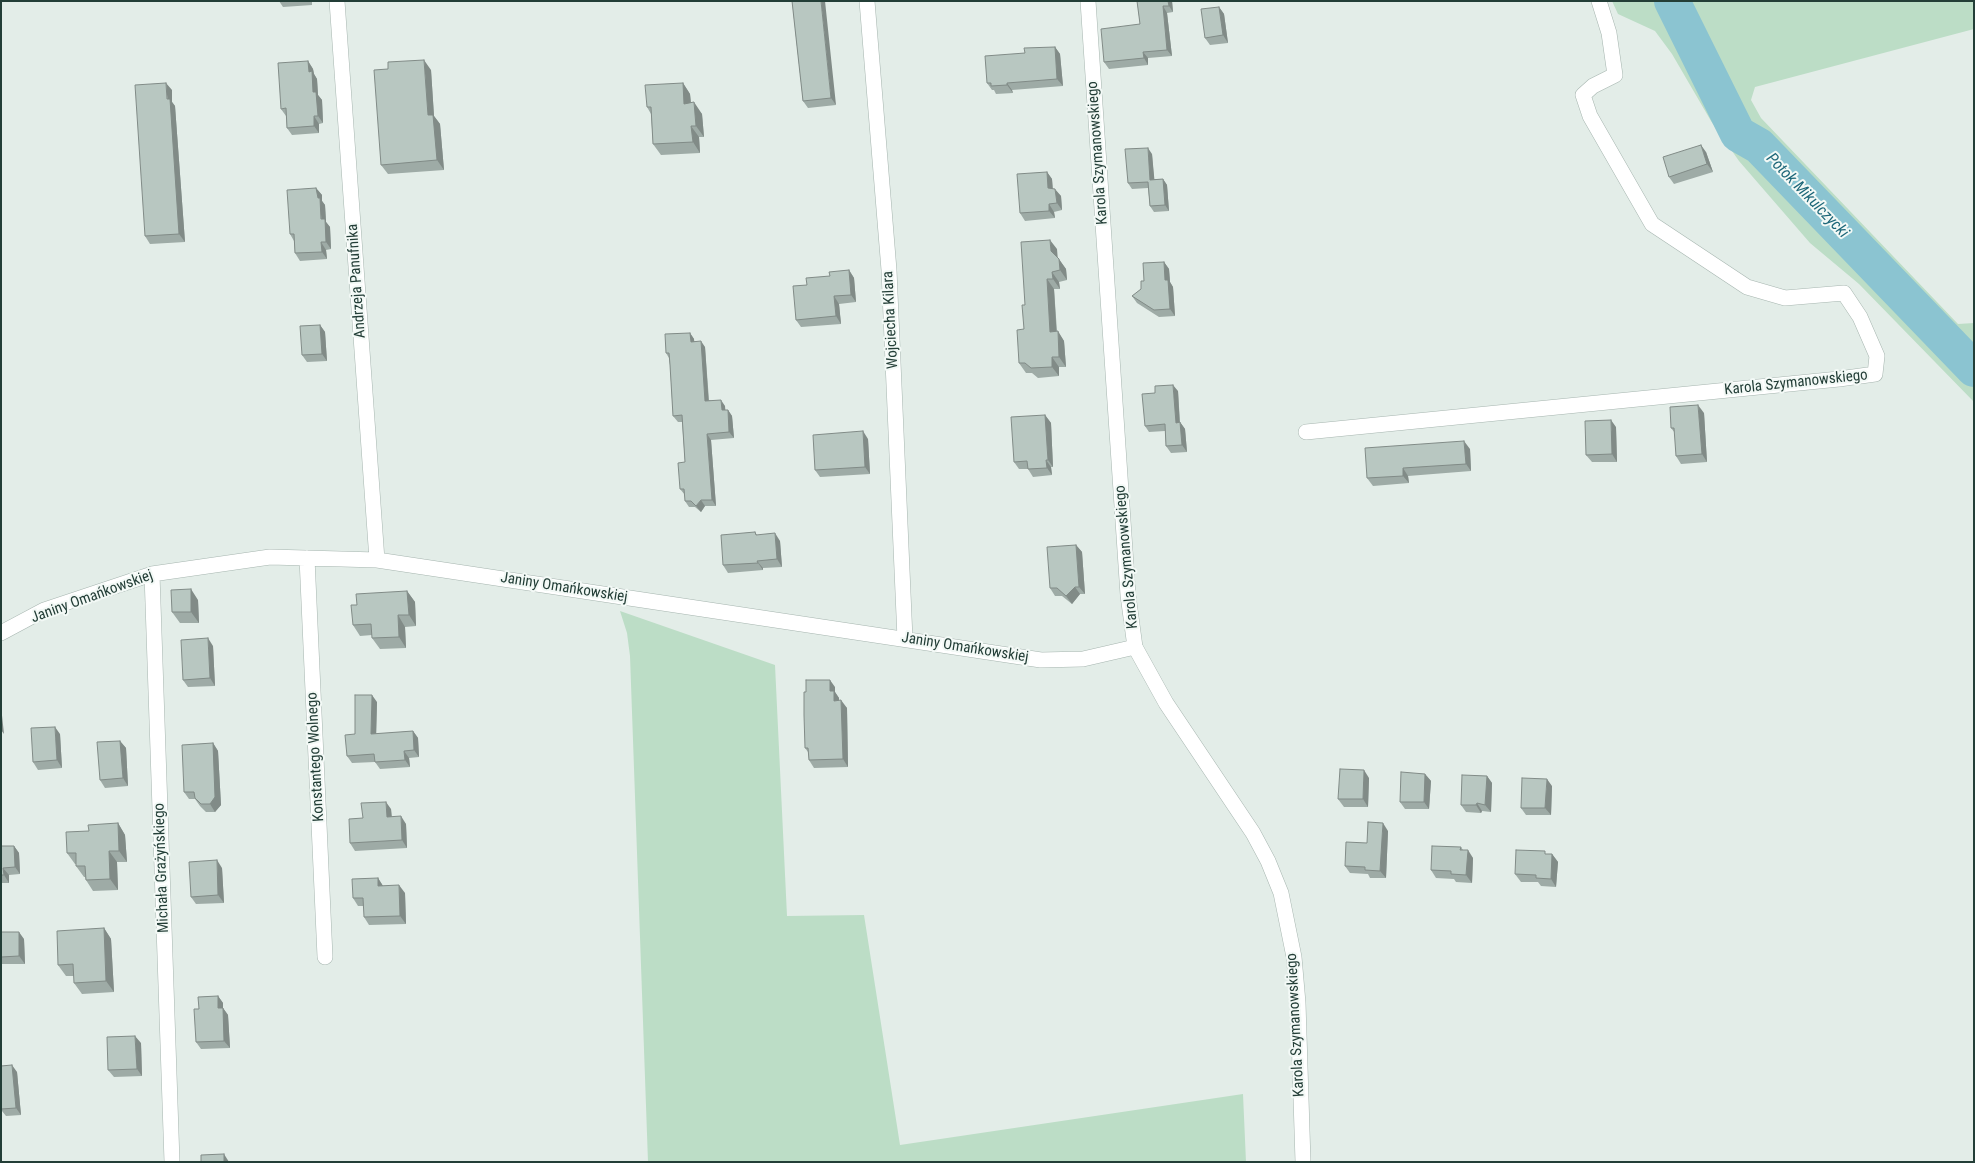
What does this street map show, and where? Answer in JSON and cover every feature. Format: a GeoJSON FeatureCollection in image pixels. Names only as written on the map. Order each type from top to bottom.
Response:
{"type":"FeatureCollection","features":[{"type":"Feature","properties":{"kind":"street","name":"Andrzeja Panufnika"},"geometry":{"type":"LineString","coordinates":[[337,1],[377,560]]}},
{"type":"Feature","properties":{"kind":"street","name":"Wojciecha Kilara"},"geometry":{"type":"LineString","coordinates":[[867,1],[890,270],[905,639]]}},
{"type":"Feature","properties":{"kind":"street","name":"Karola Szymanowskiego"},"geometry":{"type":"LineString","coordinates":[[1088,1],[1128,594],[1135,647],[1166,703],[1253,833],[1268,861],[1281,893],[1294,957],[1303,1162]]}},
{"type":"Feature","properties":{"kind":"street","name":"Karola Szymanowskiego"},"geometry":{"type":"LineString","coordinates":[[1306,432],[1875,374],[1877,356],[1860,318],[1844,293],[1785,298],[1747,287],[1652,224],[1590,116],[1583,95],[1593,86],[1616,76],[1609,32],[1599,1]]}},
{"type":"Feature","properties":{"kind":"street","name":"Janiny Omańkowskiej"},"geometry":{"type":"LineString","coordinates":[[1,633],[44,610],[152,574],[270,557],[377,560],[1041,660],[1084,659],[1135,647]]}},
{"type":"Feature","properties":{"kind":"street","name":"Konstantego Wolnego"},"geometry":{"type":"LineString","coordinates":[[307,558],[325,957]]}},
{"type":"Feature","properties":{"kind":"street","name":"Michała Grażyńskiego"},"geometry":{"type":"LineString","coordinates":[[152,574],[172,1162]]}},
{"type":"Feature","properties":{"kind":"green space"},"geometry":{"type":"Polygon","coordinates":[[[1612,1],[1974,1],[1974,29],[1755,87],[1751,100],[1761,118],[1958,324],[1974,323],[1974,402],[1859,284],[1810,243],[1739,161],[1711,121],[1672,54],[1655,31],[1618,14],[1612,1]]]}},
{"type":"Feature","properties":{"kind":"green space"},"geometry":{"type":"Polygon","coordinates":[[[620,611],[775,665],[787,916],[864,915],[900,1145],[1243,1094],[1246,1162],[648,1162],[630,656],[627,633],[620,611]]]}},
{"type":"Feature","properties":{"kind":"building"},"geometry":{"type":"Polygon","coordinates":[[[792,1],[821,1],[831,98],[803,101],[792,1]]]}},
{"type":"Feature","properties":{"kind":"building"},"geometry":{"type":"Polygon","coordinates":[[[1137,1],[1168,1],[1169,6],[1163,6],[1167,50],[1143,52],[1144,58],[1104,62],[1101,29],[1140,24],[1137,1]]]}},
{"type":"Feature","properties":{"kind":"building"},"geometry":{"type":"Polygon","coordinates":[[[1219,7],[1223,35],[1205,38],[1201,9],[1219,7]]]}},
{"type":"Feature","properties":{"kind":"building"},"geometry":{"type":"Polygon","coordinates":[[[1055,47],[1057,79],[991,86],[991,83],[987,83],[985,56],[1025,53],[1024,48],[1055,47]]]}},
{"type":"Feature","properties":{"kind":"building"},"geometry":{"type":"Polygon","coordinates":[[[424,60],[428,115],[433,115],[437,160],[381,165],[374,70],[388,69],[388,62],[424,60]]]}},
{"type":"Feature","properties":{"kind":"building"},"geometry":{"type":"Polygon","coordinates":[[[308,61],[309,72],[312,71],[313,92],[316,92],[318,116],[314,116],[314,126],[287,128],[286,108],[281,109],[278,63],[308,61]]]}},
{"type":"Feature","properties":{"kind":"building"},"geometry":{"type":"Polygon","coordinates":[[[166,83],[167,99],[170,99],[179,234],[145,236],[135,85],[166,83]]]}},
{"type":"Feature","properties":{"kind":"building"},"geometry":{"type":"Polygon","coordinates":[[[683,83],[684,104],[694,102],[696,126],[691,126],[693,142],[653,144],[651,107],[647,107],[645,85],[683,83]]]}},
{"type":"Feature","properties":{"kind":"building"},"geometry":{"type":"Polygon","coordinates":[[[1701,145],[1707,164],[1669,177],[1663,157],[1701,145]]]}},
{"type":"Feature","properties":{"kind":"building"},"geometry":{"type":"Polygon","coordinates":[[[1148,148],[1150,180],[1163,179],[1165,205],[1150,206],[1148,182],[1128,183],[1125,149],[1148,148]]]}},
{"type":"Feature","properties":{"kind":"building"},"geometry":{"type":"Polygon","coordinates":[[[1047,172],[1048,188],[1055,189],[1057,203],[1049,204],[1049,211],[1020,213],[1017,174],[1047,172]]]}},
{"type":"Feature","properties":{"kind":"building"},"geometry":{"type":"Polygon","coordinates":[[[316,188],[318,198],[320,198],[321,219],[325,219],[326,242],[321,242],[322,252],[295,253],[294,234],[290,234],[287,190],[316,188]]]}},
{"type":"Feature","properties":{"kind":"building"},"geometry":{"type":"Polygon","coordinates":[[[1050,240],[1051,251],[1059,259],[1060,270],[1052,272],[1053,279],[1047,279],[1050,332],[1058,331],[1059,357],[1052,357],[1052,367],[1031,368],[1025,363],[1019,363],[1017,330],[1024,329],[1022,305],[1025,305],[1021,242],[1050,240]]]}},
{"type":"Feature","properties":{"kind":"building"},"geometry":{"type":"Polygon","coordinates":[[[1164,262],[1165,280],[1168,280],[1170,309],[1154,310],[1132,296],[1141,289],[1141,281],[1144,281],[1143,263],[1164,262]]]}},
{"type":"Feature","properties":{"kind":"building"},"geometry":{"type":"Polygon","coordinates":[[[849,270],[851,295],[834,296],[836,316],[796,320],[793,286],[807,285],[806,278],[830,276],[829,272],[849,270]]]}},
{"type":"Feature","properties":{"kind":"building"},"geometry":{"type":"Polygon","coordinates":[[[320,325],[322,354],[302,355],[300,326],[320,325]]]}},
{"type":"Feature","properties":{"kind":"building"},"geometry":{"type":"Polygon","coordinates":[[[690,333],[691,342],[701,341],[705,401],[721,400],[722,410],[728,410],[729,432],[707,434],[712,500],[701,500],[696,506],[691,501],[685,501],[684,489],[680,489],[678,463],[685,462],[682,415],[673,416],[669,353],[666,353],[665,334],[690,333]]]}},
{"type":"Feature","properties":{"kind":"building"},"geometry":{"type":"Polygon","coordinates":[[[1173,385],[1176,423],[1180,422],[1182,445],[1166,446],[1165,424],[1145,426],[1142,394],[1155,393],[1155,386],[1173,385]]]}},
{"type":"Feature","properties":{"kind":"building"},"geometry":{"type":"Polygon","coordinates":[[[1698,405],[1702,454],[1676,456],[1674,428],[1671,428],[1670,407],[1698,405]]]}},
{"type":"Feature","properties":{"kind":"building"},"geometry":{"type":"Polygon","coordinates":[[[1045,415],[1047,468],[1028,469],[1027,461],[1014,462],[1011,417],[1045,415]]]}},
{"type":"Feature","properties":{"kind":"building"},"geometry":{"type":"Polygon","coordinates":[[[1611,420],[1612,454],[1586,455],[1585,421],[1611,420]]]}},
{"type":"Feature","properties":{"kind":"building"},"geometry":{"type":"Polygon","coordinates":[[[863,431],[865,467],[815,470],[813,435],[863,431]]]}},
{"type":"Feature","properties":{"kind":"building"},"geometry":{"type":"Polygon","coordinates":[[[1464,441],[1466,464],[1403,468],[1403,476],[1367,478],[1365,448],[1464,441]]]}},
{"type":"Feature","properties":{"kind":"building"},"geometry":{"type":"Polygon","coordinates":[[[755,532],[756,535],[775,533],[777,559],[757,561],[758,563],[723,565],[721,535],[755,532]]]}},
{"type":"Feature","properties":{"kind":"building"},"geometry":{"type":"Polygon","coordinates":[[[1076,545],[1079,587],[1075,587],[1066,596],[1057,588],[1050,588],[1047,547],[1076,545]]]}},
{"type":"Feature","properties":{"kind":"building"},"geometry":{"type":"Polygon","coordinates":[[[191,589],[191,612],[172,612],[171,590],[191,589]]]}},
{"type":"Feature","properties":{"kind":"building"},"geometry":{"type":"Polygon","coordinates":[[[407,591],[409,615],[398,615],[399,637],[372,638],[371,624],[353,625],[351,605],[357,605],[356,594],[407,591]]]}},
{"type":"Feature","properties":{"kind":"building"},"geometry":{"type":"Polygon","coordinates":[[[208,638],[210,678],[183,680],[181,640],[208,638]]]}},
{"type":"Feature","properties":{"kind":"building"},"geometry":{"type":"Polygon","coordinates":[[[806,680],[830,680],[830,691],[834,691],[834,701],[841,700],[843,759],[809,760],[808,748],[805,748],[804,692],[806,692],[806,680]]]}},
{"type":"Feature","properties":{"kind":"building"},"geometry":{"type":"Polygon","coordinates":[[[355,695],[372,695],[371,734],[413,731],[414,750],[404,751],[405,760],[375,762],[374,754],[347,756],[345,735],[355,734],[355,695]]]}},
{"type":"Feature","properties":{"kind":"building"},"geometry":{"type":"Polygon","coordinates":[[[55,727],[57,760],[33,762],[31,728],[55,727]]]}},
{"type":"Feature","properties":{"kind":"building"},"geometry":{"type":"Polygon","coordinates":[[[120,741],[123,778],[100,780],[97,742],[120,741]]]}},
{"type":"Feature","properties":{"kind":"building"},"geometry":{"type":"Polygon","coordinates":[[[213,743],[215,797],[210,804],[201,804],[195,798],[194,792],[184,792],[182,745],[213,743]]]}},
{"type":"Feature","properties":{"kind":"building"},"geometry":{"type":"Polygon","coordinates":[[[1340,769],[1364,770],[1363,799],[1338,799],[1340,769]]]}},
{"type":"Feature","properties":{"kind":"building"},"geometry":{"type":"Polygon","coordinates":[[[1401,772],[1425,774],[1424,802],[1400,802],[1401,772]]]}},
{"type":"Feature","properties":{"kind":"building"},"geometry":{"type":"Polygon","coordinates":[[[1462,775],[1487,776],[1485,805],[1477,803],[1476,805],[1461,805],[1462,775]]]}},
{"type":"Feature","properties":{"kind":"building"},"geometry":{"type":"Polygon","coordinates":[[[1522,778],[1547,779],[1545,808],[1521,808],[1522,778]]]}},
{"type":"Feature","properties":{"kind":"building"},"geometry":{"type":"Polygon","coordinates":[[[386,802],[387,817],[401,816],[402,840],[350,843],[349,819],[363,818],[361,803],[386,802]]]}},
{"type":"Feature","properties":{"kind":"building"},"geometry":{"type":"Polygon","coordinates":[[[1368,822],[1383,823],[1380,871],[1365,870],[1365,867],[1345,866],[1346,842],[1367,843],[1368,822]]]}},
{"type":"Feature","properties":{"kind":"building"},"geometry":{"type":"Polygon","coordinates":[[[118,823],[119,851],[109,851],[110,879],[86,880],[85,866],[76,866],[76,853],[67,853],[66,832],[89,831],[88,825],[118,823]]]}},
{"type":"Feature","properties":{"kind":"building"},"geometry":{"type":"Polygon","coordinates":[[[1,846],[14,846],[15,867],[3,868],[4,875],[1,875],[1,846]]]}},
{"type":"Feature","properties":{"kind":"building"},"geometry":{"type":"Polygon","coordinates":[[[1432,846],[1461,847],[1460,850],[1468,850],[1466,875],[1451,874],[1451,871],[1431,870],[1432,846]]]}},
{"type":"Feature","properties":{"kind":"building"},"geometry":{"type":"Polygon","coordinates":[[[1516,850],[1545,851],[1545,854],[1552,854],[1551,879],[1536,878],[1536,875],[1515,874],[1516,850]]]}},
{"type":"Feature","properties":{"kind":"building"},"geometry":{"type":"Polygon","coordinates":[[[217,860],[218,895],[191,897],[189,862],[217,860]]]}},
{"type":"Feature","properties":{"kind":"building"},"geometry":{"type":"Polygon","coordinates":[[[378,878],[378,886],[399,885],[400,916],[364,917],[363,898],[353,898],[352,879],[378,878]]]}},
{"type":"Feature","properties":{"kind":"building"},"geometry":{"type":"Polygon","coordinates":[[[104,928],[106,981],[74,983],[73,964],[58,965],[57,931],[104,928]]]}},
{"type":"Feature","properties":{"kind":"building"},"geometry":{"type":"Polygon","coordinates":[[[1,932],[19,932],[19,956],[1,957],[1,932]]]}},
{"type":"Feature","properties":{"kind":"building"},"geometry":{"type":"Polygon","coordinates":[[[218,996],[218,1008],[223,1008],[224,1041],[196,1042],[194,1009],[199,1009],[198,997],[218,996]]]}},
{"type":"Feature","properties":{"kind":"building"},"geometry":{"type":"Polygon","coordinates":[[[135,1036],[137,1069],[108,1070],[107,1037],[135,1036]]]}},
{"type":"Feature","properties":{"kind":"building"},"geometry":{"type":"Polygon","coordinates":[[[12,1065],[16,1108],[1,1109],[1,1066],[12,1065]]]}},
{"type":"Feature","properties":{"kind":"building"},"geometry":{"type":"Polygon","coordinates":[[[224,1154],[224,1162],[201,1162],[201,1155],[224,1154]]]}},
{"type":"Feature","properties":{"kind":"waterway","name":"Potok Mikulczycki"},"geometry":{"type":"LineString","coordinates":[[1672,1],[1738,134],[1759,146],[1974,369]]}}]}
